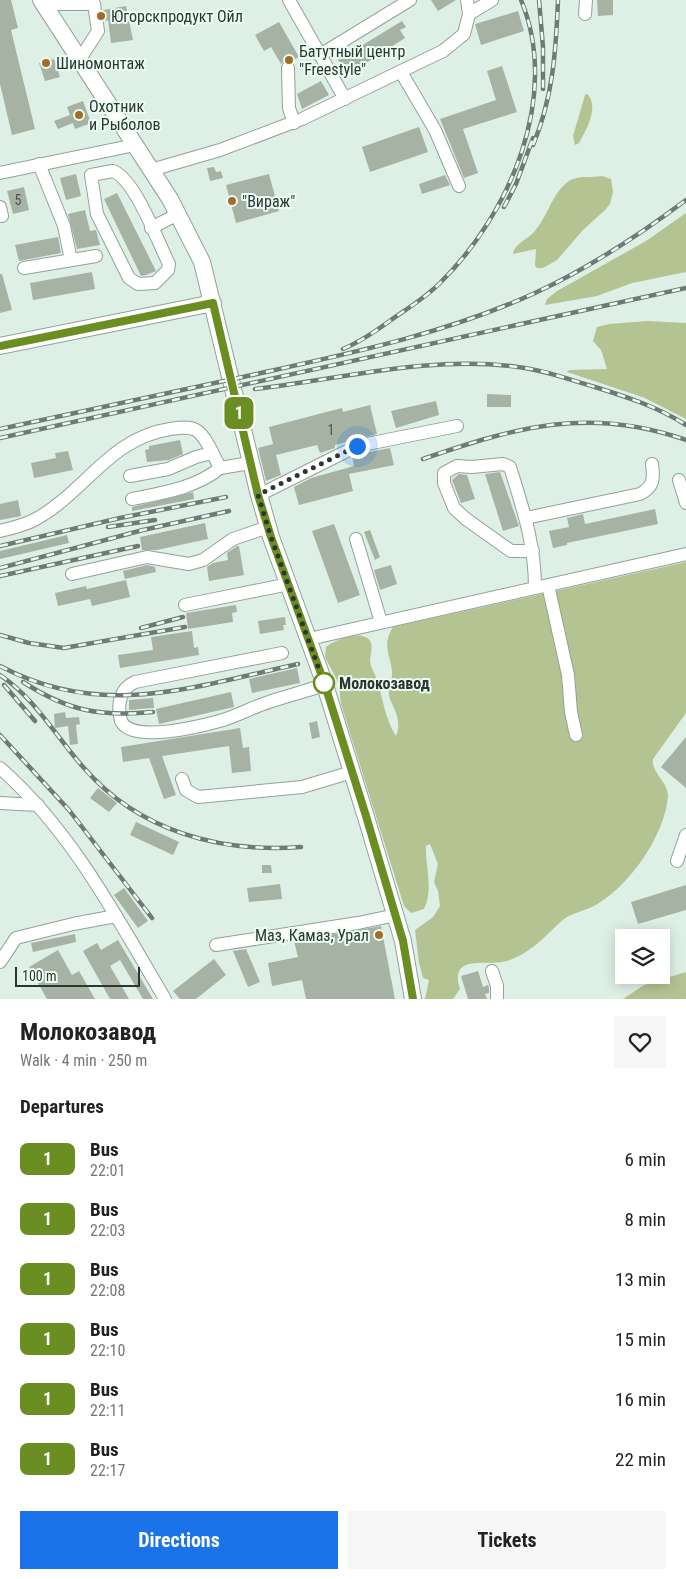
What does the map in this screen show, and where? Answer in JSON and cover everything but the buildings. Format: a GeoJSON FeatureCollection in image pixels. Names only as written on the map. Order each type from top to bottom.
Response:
{"type":"FeatureCollection","features":[{"type":"Feature","properties":{"kind":"main road"},"geometry":{"type":"LineString","coordinates":[[42,2],[151,170],[178,214],[202,262],[258,495],[309,639],[352,772],[396,915],[409,964],[414,999]]}},
{"type":"Feature","properties":{"kind":"main road"},"geometry":{"type":"LineString","coordinates":[[0,346],[213,303]]}},
{"type":"Feature","properties":{"kind":"street"},"geometry":{"type":"LineString","coordinates":[[289,0],[345,99]]}},
{"type":"Feature","properties":{"kind":"street"},"geometry":{"type":"LineString","coordinates":[[320,56],[410,0]]}},
{"type":"Feature","properties":{"kind":"street"},"geometry":{"type":"LineString","coordinates":[[151,170],[220,150],[294,123],[401,72],[457,41],[467,26],[469,14],[467,0]]}},
{"type":"Feature","properties":{"kind":"street"},"geometry":{"type":"LineString","coordinates":[[469,14],[492,0]]}},
{"type":"Feature","properties":{"kind":"street"},"geometry":{"type":"LineString","coordinates":[[585,14],[586,0]]}},
{"type":"Feature","properties":{"kind":"street"},"geometry":{"type":"LineString","coordinates":[[42,2],[94,4],[98,31],[80,59]]}},
{"type":"Feature","properties":{"kind":"street"},"geometry":{"type":"LineString","coordinates":[[288,68],[288,97],[294,123]]}},
{"type":"Feature","properties":{"kind":"street"},"geometry":{"type":"LineString","coordinates":[[401,72],[435,130],[458,186]]}},
{"type":"Feature","properties":{"kind":"street"},"geometry":{"type":"LineString","coordinates":[[0,173],[135,145]]}},
{"type":"Feature","properties":{"kind":"street"},"geometry":{"type":"LineString","coordinates":[[87,154],[97,214],[129,278],[138,284],[155,283],[169,267],[130,186],[118,173],[113,171],[91,175]]}},
{"type":"Feature","properties":{"kind":"street"},"geometry":{"type":"LineString","coordinates":[[39,164],[64,226],[71,260]]}},
{"type":"Feature","properties":{"kind":"street"},"geometry":{"type":"LineString","coordinates":[[151,228],[178,214]]}},
{"type":"Feature","properties":{"kind":"street"},"geometry":{"type":"LineString","coordinates":[[24,268],[96,256]]}},
{"type":"Feature","properties":{"kind":"street"},"geometry":{"type":"LineString","coordinates":[[258,495],[357,446],[457,426]]}},
{"type":"Feature","properties":{"kind":"street"},"geometry":{"type":"LineString","coordinates":[[0,531],[23,525],[45,514],[124,446],[142,436],[171,429],[192,429],[201,435],[220,468]]}},
{"type":"Feature","properties":{"kind":"street"},"geometry":{"type":"LineString","coordinates":[[130,476],[168,469],[196,456],[212,453]]}},
{"type":"Feature","properties":{"kind":"street"},"geometry":{"type":"LineString","coordinates":[[132,499],[191,484],[213,475],[220,468],[250,463]]}},
{"type":"Feature","properties":{"kind":"street"},"geometry":{"type":"LineString","coordinates":[[526,518],[640,494],[648,489],[653,482],[652,464]]}},
{"type":"Feature","properties":{"kind":"street"},"geometry":{"type":"LineString","coordinates":[[533,551],[511,551],[459,514],[450,502],[444,483],[444,473],[456,466],[507,465],[510,467],[531,534],[533,551],[535,588]]}},
{"type":"Feature","properties":{"kind":"street"},"geometry":{"type":"LineString","coordinates":[[678,480],[686,503]]}},
{"type":"Feature","properties":{"kind":"street"},"geometry":{"type":"LineString","coordinates":[[531,534],[539,516]]}},
{"type":"Feature","properties":{"kind":"street"},"geometry":{"type":"LineString","coordinates":[[72,574],[148,556],[189,564],[204,560],[233,539],[268,527]]}},
{"type":"Feature","properties":{"kind":"street"},"geometry":{"type":"LineString","coordinates":[[356,539],[381,622]]}},
{"type":"Feature","properties":{"kind":"street"},"geometry":{"type":"LineString","coordinates":[[309,639],[686,554]]}},
{"type":"Feature","properties":{"kind":"street"},"geometry":{"type":"LineString","coordinates":[[185,605],[289,584]]}},
{"type":"Feature","properties":{"kind":"street"},"geometry":{"type":"LineString","coordinates":[[548,585],[568,675],[571,712],[576,735]]}},
{"type":"Feature","properties":{"kind":"street"},"geometry":{"type":"LineString","coordinates":[[282,653],[134,682],[122,692],[121,721],[130,731],[144,733],[202,725],[324,685]]}},
{"type":"Feature","properties":{"kind":"street"},"geometry":{"type":"LineString","coordinates":[[0,768],[38,805],[80,860],[165,999]]}},
{"type":"Feature","properties":{"kind":"street"},"geometry":{"type":"LineString","coordinates":[[182,779],[186,790],[198,797],[302,787],[352,772]]}},
{"type":"Feature","properties":{"kind":"street"},"geometry":{"type":"LineString","coordinates":[[0,803],[38,805]]}},
{"type":"Feature","properties":{"kind":"street"},"geometry":{"type":"LineString","coordinates":[[677,861],[686,835]]}},
{"type":"Feature","properties":{"kind":"street"},"geometry":{"type":"LineString","coordinates":[[216,945],[358,923],[396,915]]}},
{"type":"Feature","properties":{"kind":"street"},"geometry":{"type":"LineString","coordinates":[[0,944],[16,938],[73,924],[116,916]]}},
{"type":"Feature","properties":{"kind":"street"},"geometry":{"type":"LineString","coordinates":[[0,962],[16,938]]}},
{"type":"Feature","properties":{"kind":"street"},"geometry":{"type":"LineString","coordinates":[[492,972],[497,986],[497,999]]}},
{"type":"Feature","properties":{"kind":"green space"},"geometry":{"type":"Polygon","coordinates":[[[587,94],[591,99],[592,112],[585,132],[579,143],[575,145],[573,136],[585,95],[587,94]]]}},
{"type":"Feature","properties":{"kind":"green space"},"geometry":{"type":"Polygon","coordinates":[[[602,176],[611,179],[613,192],[610,204],[583,230],[557,260],[543,268],[537,268],[535,266],[536,249],[513,254],[516,247],[539,226],[563,186],[573,179],[602,176]]]}},
{"type":"Feature","properties":{"kind":"green space"},"geometry":{"type":"Polygon","coordinates":[[[686,213],[686,272],[632,283],[597,296],[545,305],[547,299],[557,291],[646,241],[686,213]]]}},
{"type":"Feature","properties":{"kind":"green space"},"geometry":{"type":"Polygon","coordinates":[[[647,321],[686,323],[686,419],[645,398],[567,372],[569,370],[607,369],[601,350],[593,341],[597,327],[609,324],[647,321]]]}},
{"type":"Feature","properties":{"kind":"green space"},"geometry":{"type":"Polygon","coordinates":[[[686,562],[686,713],[653,759],[655,769],[668,792],[668,797],[660,827],[653,842],[634,871],[599,903],[564,919],[537,944],[514,958],[502,962],[477,963],[463,966],[459,971],[458,978],[460,989],[453,999],[425,999],[429,980],[423,978],[415,930],[433,917],[440,906],[438,891],[434,882],[438,864],[430,844],[426,846],[429,885],[427,901],[424,909],[411,913],[404,906],[341,704],[339,684],[325,657],[326,647],[349,637],[362,636],[368,638],[372,645],[370,662],[387,716],[396,736],[398,721],[389,695],[392,670],[387,647],[389,634],[393,627],[686,562]]]}},
{"type":"Feature","properties":{"kind":"green space"},"geometry":{"type":"Polygon","coordinates":[[[686,972],[686,999],[623,999],[644,985],[670,984],[670,977],[686,972]]]}},
{"type":"Feature","properties":{"kind":"railway"},"geometry":{"type":"LineString","coordinates":[[343,349],[362,340],[380,328],[440,283],[465,255],[488,223],[507,188],[522,152],[531,114],[535,75],[532,37],[521,0]]}},
{"type":"Feature","properties":{"kind":"railway"},"geometry":{"type":"LineString","coordinates":[[539,0],[543,47],[543,89]]}},
{"type":"Feature","properties":{"kind":"railway"},"geometry":{"type":"LineString","coordinates":[[533,145],[549,92],[556,37],[558,0]]}},
{"type":"Feature","properties":{"kind":"railway"},"geometry":{"type":"LineString","coordinates":[[504,207],[516,184],[533,138]]}},
{"type":"Feature","properties":{"kind":"railway"},"geometry":{"type":"LineString","coordinates":[[0,429],[324,359],[395,342],[466,320],[535,293],[575,273],[631,239],[686,200]]}},
{"type":"Feature","properties":{"kind":"railway"},"geometry":{"type":"LineString","coordinates":[[0,438],[686,288]]}},
{"type":"Feature","properties":{"kind":"railway"},"geometry":{"type":"LineString","coordinates":[[255,389],[419,366],[485,364],[538,370],[642,403],[686,425]]}},
{"type":"Feature","properties":{"kind":"railway"},"geometry":{"type":"LineString","coordinates":[[423,459],[490,438],[553,425],[617,424],[651,430],[686,440]]}},
{"type":"Feature","properties":{"kind":"railway"},"geometry":{"type":"LineString","coordinates":[[0,546],[120,518],[226,497]]}},
{"type":"Feature","properties":{"kind":"railway"},"geometry":{"type":"LineString","coordinates":[[0,568],[143,530],[229,511]]}},
{"type":"Feature","properties":{"kind":"railway"},"geometry":{"type":"LineString","coordinates":[[108,527],[155,520]]}},
{"type":"Feature","properties":{"kind":"railway"},"geometry":{"type":"LineString","coordinates":[[0,576],[138,546]]}},
{"type":"Feature","properties":{"kind":"railway"},"geometry":{"type":"LineString","coordinates":[[141,628],[183,617]]}},
{"type":"Feature","properties":{"kind":"railway"},"geometry":{"type":"LineString","coordinates":[[0,635],[29,643],[64,648],[185,627]]}},
{"type":"Feature","properties":{"kind":"railway"},"geometry":{"type":"LineString","coordinates":[[0,666],[38,682],[75,692],[111,695],[148,694],[184,689],[298,664]]}},
{"type":"Feature","properties":{"kind":"railway"},"geometry":{"type":"LineString","coordinates":[[0,675],[35,707],[84,768],[106,790],[130,808],[155,822],[182,833],[211,841],[240,846],[270,848],[301,847]]}},
{"type":"Feature","properties":{"kind":"railway"},"geometry":{"type":"LineString","coordinates":[[23,682],[55,700],[85,710],[117,714],[153,712]]}},
{"type":"Feature","properties":{"kind":"railway"},"geometry":{"type":"LineString","coordinates":[[4,685],[35,721]]}},
{"type":"Feature","properties":{"kind":"railway"},"geometry":{"type":"LineString","coordinates":[[0,735],[69,810],[152,918]]}},
{"type":"Feature","properties":{"kind":"bus line","name":"1"},"geometry":{"type":"LineString","coordinates":[[0,346],[213,303],[258,495],[271,537],[324,682],[366,816],[403,941],[412,979],[413,999]]}},
{"type":"Feature","properties":{"kind":"place","name":"Югорскпродукт Ойл"},"geometry":{"type":"Point","coordinates":[101,16]}},
{"type":"Feature","properties":{"kind":"place","name":"Батутный центр \"Freestyle\""},"geometry":{"type":"Point","coordinates":[289,60]}},
{"type":"Feature","properties":{"kind":"place","name":"Шиномонтаж"},"geometry":{"type":"Point","coordinates":[46,63]}},
{"type":"Feature","properties":{"kind":"place","name":"Охотник и Рыболов"},"geometry":{"type":"Point","coordinates":[79,115]}},
{"type":"Feature","properties":{"kind":"place","name":"\"Вираж\""},"geometry":{"type":"Point","coordinates":[232,201]}},
{"type":"Feature","properties":{"kind":"place","name":"Молокозавод"},"geometry":{"type":"Point","coordinates":[324,683]}},
{"type":"Feature","properties":{"kind":"place","name":"Маз, Камаз, Урал"},"geometry":{"type":"Point","coordinates":[379,935]}},
{"type":"Feature","properties":{"kind":"route"},"geometry":{"type":"LineString","coordinates":[[324,683],[271,537],[258,495],[357,446]]}}]}
